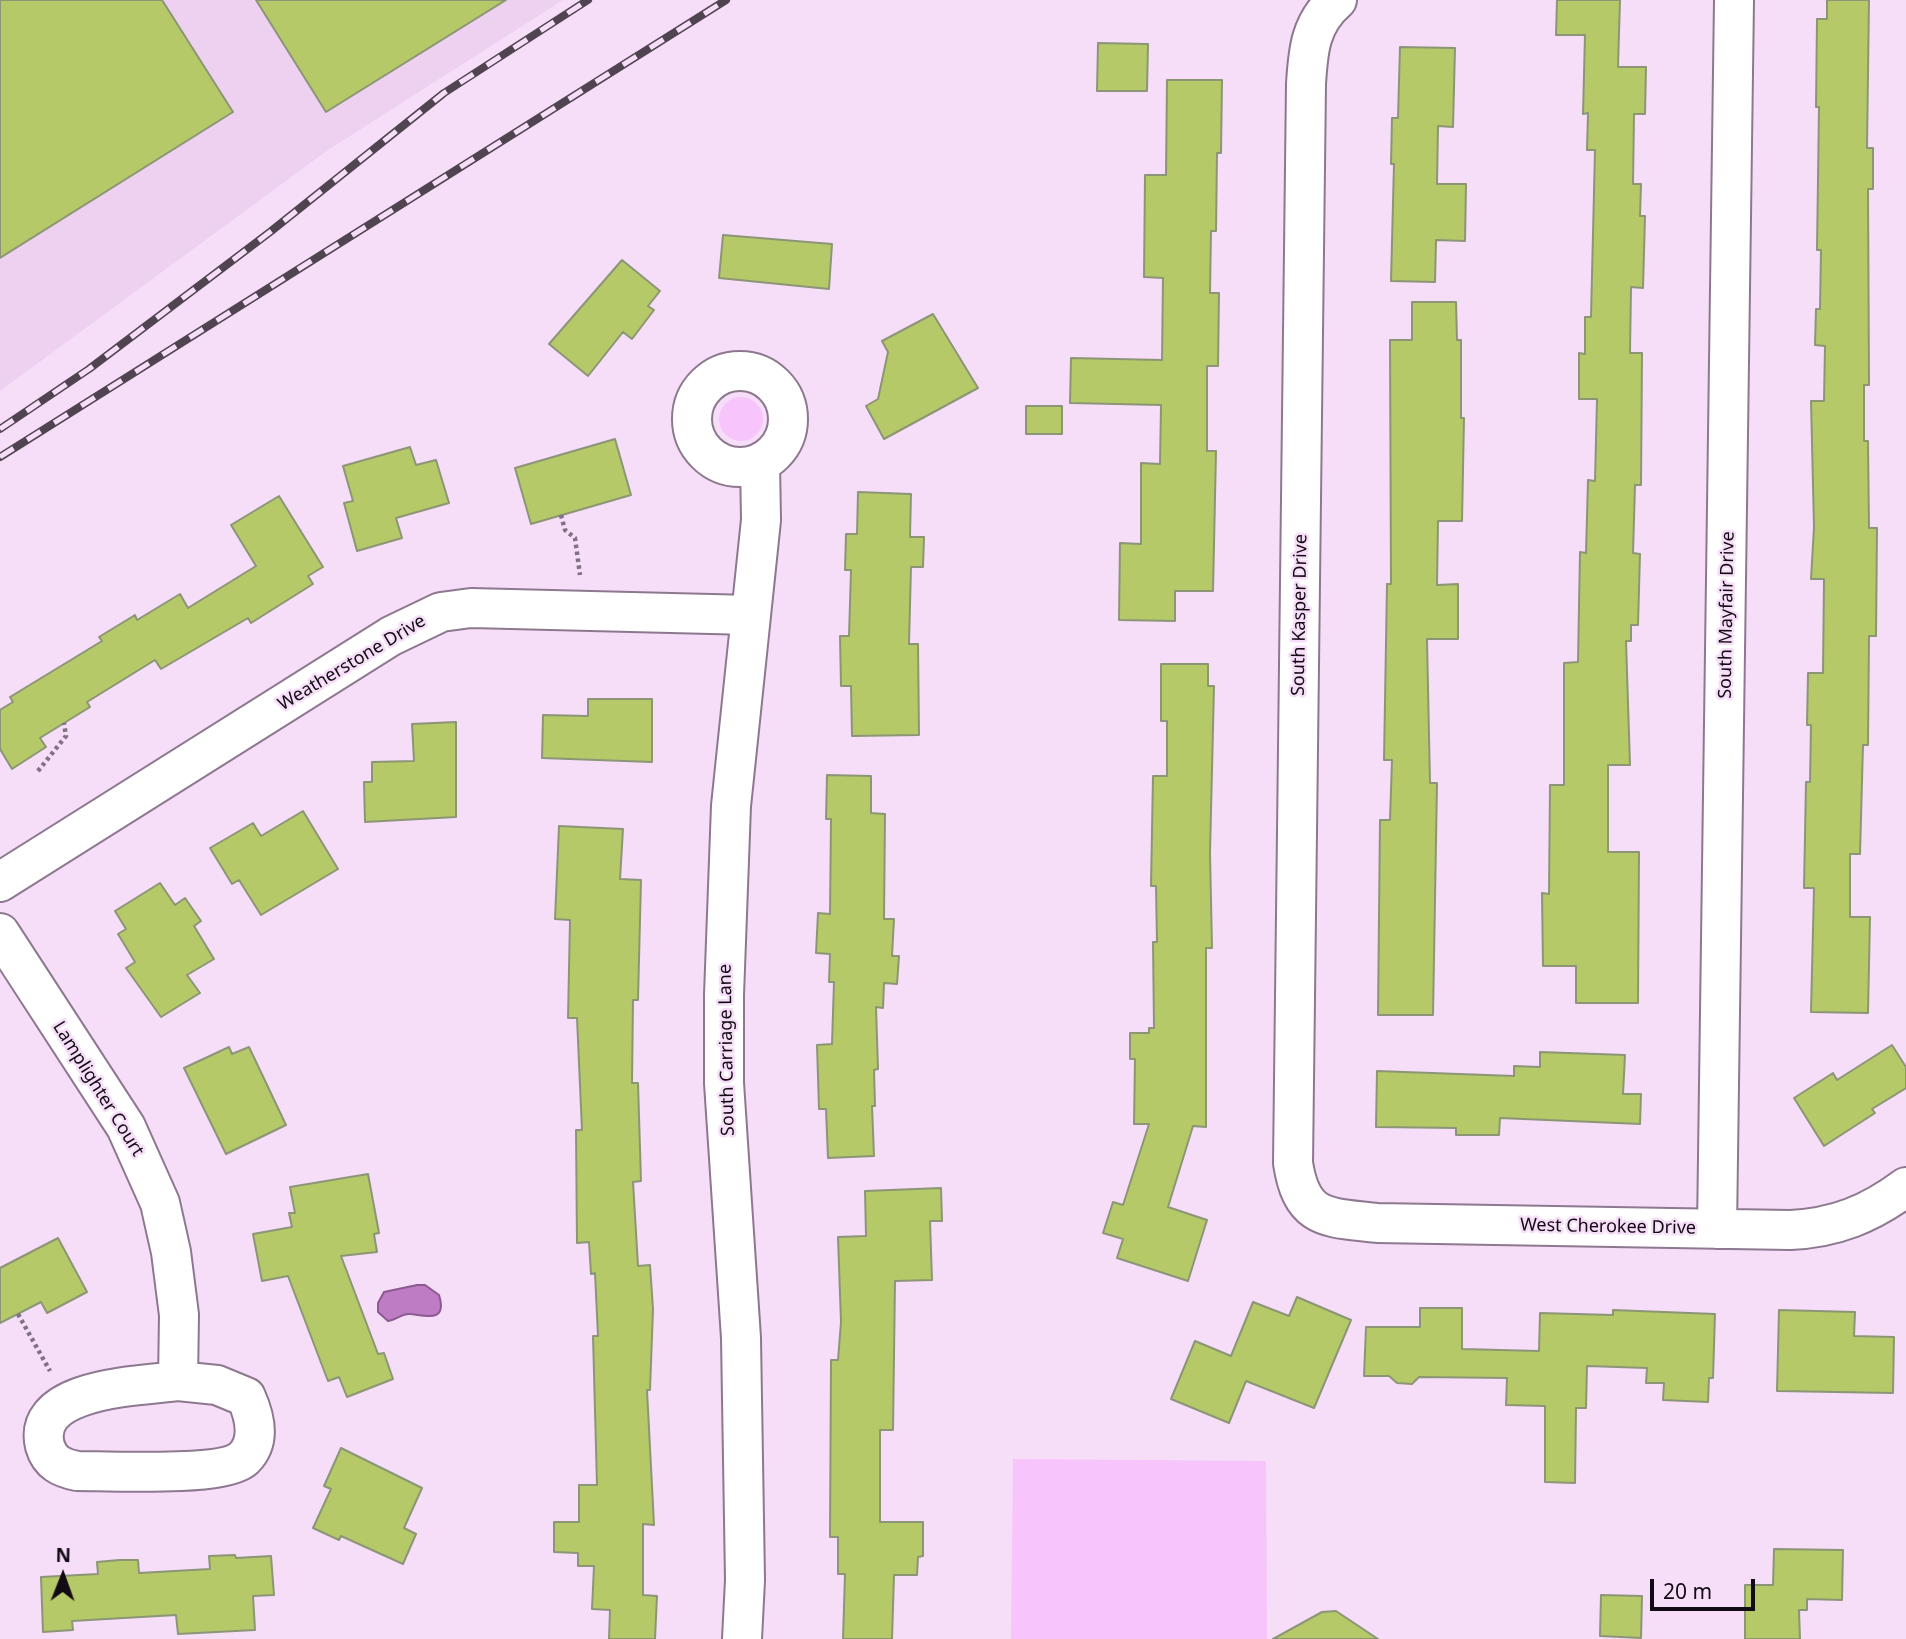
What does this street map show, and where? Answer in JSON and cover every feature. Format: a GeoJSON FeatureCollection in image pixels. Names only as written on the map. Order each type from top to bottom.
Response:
{"type":"FeatureCollection","features":[{"type":"Feature","properties":{"kind":"street","name":"South Mayfair Drive"},"geometry":{"type":"LineString","coordinates":[[1717,1229],[1732,332],[1734,0]]}},
{"type":"Feature","properties":{"kind":"street","name":"South Kasper Drive"},"geometry":{"type":"LineString","coordinates":[[1304,1202],[1297,1186],[1293,1163],[1306,84],[1308,53],[1326,13]]}},
{"type":"Feature","properties":{"kind":"street","name":"South Carriage Lane"},"geometry":{"type":"LineString","coordinates":[[743,1639],[745,1580],[741,1338],[724,1083],[724,995],[731,806],[761,520],[760,463]]}},
{"type":"Feature","properties":{"kind":"street","name":"Weatherstone Drive"},"geometry":{"type":"LineString","coordinates":[[0,882],[418,621],[441,612],[471,608],[751,615]]}},
{"type":"Feature","properties":{"kind":"street","name":"Lamplighter Court"},"geometry":{"type":"LineString","coordinates":[[0,933],[126,1127],[160,1203],[171,1252],[179,1315],[178,1381]]}},
{"type":"Feature","properties":{"kind":"street","name":"West Cherokee Drive"},"geometry":{"type":"LineString","coordinates":[[1304,1202],[1328,1217],[1377,1223],[1821,1229],[1849,1221],[1906,1187]]}},
{"type":"Feature","properties":{"kind":"street"},"geometry":{"type":"LineString","coordinates":[[178,1381],[217,1385],[246,1397],[253,1411],[255,1436],[243,1460],[226,1467],[199,1470],[77,1471],[61,1467],[50,1456],[44,1435],[48,1420],[64,1402],[95,1392],[178,1381]]}},
{"type":"Feature","properties":{"kind":"path"},"geometry":{"type":"LineString","coordinates":[[561,515],[565,530],[575,538],[579,549],[581,610]]}},
{"type":"Feature","properties":{"kind":"path"},"geometry":{"type":"LineString","coordinates":[[38,771],[66,736],[64,723]]}},
{"type":"Feature","properties":{"kind":"path"},"geometry":{"type":"LineString","coordinates":[[18,1314],[64,1402]]}},
{"type":"Feature","properties":{"kind":"shaded area"},"geometry":{"type":"Polygon","coordinates":[[[0,0],[563,0],[328,150],[0,391],[0,0]]]}},
{"type":"Feature","properties":{"kind":"shaded area"},"geometry":{"type":"Polygon","coordinates":[[[741,397],[756,404],[763,419],[756,434],[741,441],[726,434],[719,419],[726,404],[741,397]]]}},
{"type":"Feature","properties":{"kind":"shaded area"},"geometry":{"type":"Polygon","coordinates":[[[425,1285],[439,1295],[441,1304],[437,1314],[407,1314],[388,1321],[378,1312],[378,1303],[384,1292],[425,1285]]]}},
{"type":"Feature","properties":{"kind":"shaded area"},"geometry":{"type":"Polygon","coordinates":[[[1013,1459],[1266,1461],[1267,1639],[1011,1639],[1013,1459]]]}},
{"type":"Feature","properties":{"kind":"building"},"geometry":{"type":"Polygon","coordinates":[[[0,0],[162,0],[233,112],[0,258],[0,0]]]}},
{"type":"Feature","properties":{"kind":"building"},"geometry":{"type":"Polygon","coordinates":[[[256,0],[506,0],[326,112],[256,0]]]}},
{"type":"Feature","properties":{"kind":"building"},"geometry":{"type":"Polygon","coordinates":[[[1557,0],[1620,0],[1618,67],[1646,67],[1645,114],[1634,114],[1633,184],[1641,184],[1640,216],[1645,216],[1643,288],[1631,287],[1630,353],[1642,353],[1641,485],[1635,485],[1633,553],[1640,554],[1638,625],[1631,625],[1631,641],[1626,641],[1630,765],[1608,765],[1608,852],[1639,852],[1638,1003],[1576,1003],[1576,966],[1543,966],[1542,893],[1549,894],[1550,785],[1564,785],[1564,663],[1578,662],[1580,552],[1586,553],[1588,480],[1595,481],[1597,399],[1579,399],[1579,353],[1585,354],[1585,317],[1591,317],[1595,150],[1587,150],[1588,113],[1583,114],[1585,35],[1556,35],[1557,0]]]}},
{"type":"Feature","properties":{"kind":"building"},"geometry":{"type":"Polygon","coordinates":[[[1827,0],[1869,0],[1867,148],[1873,148],[1873,189],[1868,189],[1869,385],[1864,385],[1864,441],[1868,441],[1869,528],[1877,528],[1876,636],[1869,636],[1868,745],[1863,745],[1860,854],[1850,854],[1850,917],[1870,917],[1868,1013],[1811,1012],[1814,888],[1804,888],[1806,782],[1810,782],[1808,673],[1823,673],[1824,579],[1811,579],[1814,527],[1811,401],[1824,401],[1825,346],[1815,345],[1816,309],[1820,309],[1821,250],[1817,250],[1819,107],[1816,107],[1817,19],[1827,19],[1827,0]]]}},
{"type":"Feature","properties":{"kind":"building"},"geometry":{"type":"Polygon","coordinates":[[[1098,43],[1148,44],[1147,91],[1097,91],[1098,43]]]}},
{"type":"Feature","properties":{"kind":"building"},"geometry":{"type":"Polygon","coordinates":[[[1400,47],[1455,48],[1453,127],[1438,126],[1437,184],[1466,184],[1465,241],[1436,240],[1435,282],[1391,281],[1394,164],[1391,164],[1392,118],[1398,118],[1400,47]]]}},
{"type":"Feature","properties":{"kind":"building"},"geometry":{"type":"Polygon","coordinates":[[[1167,80],[1222,80],[1221,153],[1217,153],[1216,231],[1211,231],[1210,293],[1219,293],[1218,366],[1207,366],[1207,451],[1216,451],[1213,591],[1175,591],[1175,621],[1119,620],[1120,543],[1141,544],[1141,463],[1160,464],[1161,405],[1070,403],[1071,358],[1162,360],[1163,278],[1144,277],[1145,175],[1166,175],[1167,80]]]}},
{"type":"Feature","properties":{"kind":"building"},"geometry":{"type":"Polygon","coordinates":[[[723,235],[832,244],[829,289],[719,278],[723,235]]]}},
{"type":"Feature","properties":{"kind":"building"},"geometry":{"type":"Polygon","coordinates":[[[622,260],[660,291],[648,306],[654,310],[632,339],[623,332],[588,376],[549,344],[622,260]]]}},
{"type":"Feature","properties":{"kind":"building"},"geometry":{"type":"Polygon","coordinates":[[[1412,302],[1456,302],[1457,340],[1461,340],[1461,418],[1464,418],[1462,521],[1438,521],[1437,585],[1458,584],[1458,639],[1427,639],[1430,783],[1437,783],[1433,1015],[1378,1015],[1380,820],[1390,820],[1392,760],[1384,760],[1387,584],[1391,584],[1390,340],[1412,340],[1412,302]]]}},
{"type":"Feature","properties":{"kind":"building"},"geometry":{"type":"Polygon","coordinates":[[[933,314],[978,388],[884,439],[866,406],[878,399],[888,352],[882,341],[933,314]]]}},
{"type":"Feature","properties":{"kind":"building"},"geometry":{"type":"Polygon","coordinates":[[[1026,406],[1062,406],[1062,434],[1026,434],[1026,406]]]}},
{"type":"Feature","properties":{"kind":"building"},"geometry":{"type":"Polygon","coordinates":[[[615,439],[631,495],[531,524],[515,468],[615,439]]]}},
{"type":"Feature","properties":{"kind":"building"},"geometry":{"type":"Polygon","coordinates":[[[410,447],[416,465],[436,460],[449,503],[396,518],[402,538],[357,551],[344,503],[353,501],[343,466],[410,447]]]}},
{"type":"Feature","properties":{"kind":"building"},"geometry":{"type":"Polygon","coordinates":[[[858,492],[911,494],[910,537],[924,537],[923,567],[911,567],[909,644],[918,644],[919,735],[852,736],[851,686],[841,686],[840,636],[849,636],[851,570],[845,570],[846,534],[857,534],[858,492]]]}},
{"type":"Feature","properties":{"kind":"building"},"geometry":{"type":"Polygon","coordinates":[[[279,496],[323,567],[308,576],[313,584],[251,623],[248,618],[161,669],[155,660],[87,702],[90,707],[40,738],[46,747],[12,769],[0,749],[0,710],[13,702],[10,697],[102,641],[99,637],[135,615],[137,620],[180,594],[188,608],[256,566],[231,525],[279,496]]]}},
{"type":"Feature","properties":{"kind":"building"},"geometry":{"type":"Polygon","coordinates":[[[1161,664],[1208,664],[1208,686],[1214,686],[1210,853],[1212,948],[1206,948],[1206,1127],[1193,1126],[1168,1207],[1207,1220],[1188,1281],[1117,1258],[1123,1239],[1103,1233],[1113,1202],[1123,1205],[1149,1124],[1134,1124],[1135,1059],[1130,1059],[1130,1033],[1149,1033],[1149,1028],[1154,1028],[1153,942],[1157,942],[1156,886],[1151,886],[1153,776],[1167,776],[1167,721],[1161,721],[1161,664]]]}},
{"type":"Feature","properties":{"kind":"building"},"geometry":{"type":"Polygon","coordinates":[[[588,699],[652,699],[652,762],[542,758],[543,715],[588,716],[588,699]]]}},
{"type":"Feature","properties":{"kind":"building"},"geometry":{"type":"Polygon","coordinates":[[[456,722],[456,817],[365,822],[364,782],[372,782],[372,762],[414,761],[412,724],[456,722]]]}},
{"type":"Feature","properties":{"kind":"building"},"geometry":{"type":"Polygon","coordinates":[[[827,775],[871,776],[871,813],[885,814],[884,919],[894,919],[892,956],[899,956],[897,984],[884,983],[883,1008],[876,1007],[878,1069],[874,1070],[875,1106],[872,1106],[874,1156],[828,1158],[826,1109],[819,1109],[817,1045],[832,1044],[834,982],[829,982],[830,954],[816,953],[818,913],[830,914],[831,819],[826,819],[827,775]]]}},
{"type":"Feature","properties":{"kind":"building"},"geometry":{"type":"Polygon","coordinates":[[[303,811],[338,869],[261,915],[239,880],[232,884],[210,848],[253,823],[261,836],[303,811]]]}},
{"type":"Feature","properties":{"kind":"building"},"geometry":{"type":"Polygon","coordinates":[[[559,826],[623,829],[620,879],[641,880],[638,1000],[633,1000],[632,1083],[638,1083],[641,1181],[633,1182],[638,1266],[650,1265],[653,1309],[650,1390],[647,1390],[654,1525],[643,1524],[643,1595],[657,1596],[655,1639],[609,1639],[610,1610],[592,1609],[594,1566],[578,1566],[578,1553],[554,1552],[554,1522],[579,1522],[579,1485],[597,1485],[593,1336],[598,1336],[595,1273],[591,1274],[589,1242],[577,1243],[576,1130],[582,1130],[577,1018],[568,1018],[570,920],[555,919],[559,826]]]}},
{"type":"Feature","properties":{"kind":"building"},"geometry":{"type":"Polygon","coordinates":[[[160,883],[175,905],[185,898],[201,921],[194,926],[214,959],[187,975],[200,993],[161,1017],[126,968],[135,962],[118,934],[126,929],[115,911],[160,883]]]}},
{"type":"Feature","properties":{"kind":"building"},"geometry":{"type":"Polygon","coordinates":[[[1892,1045],[1906,1067],[1906,1088],[1872,1109],[1875,1113],[1824,1146],[1794,1098],[1833,1073],[1837,1080],[1892,1045]]]}},
{"type":"Feature","properties":{"kind":"building"},"geometry":{"type":"Polygon","coordinates":[[[229,1047],[232,1054],[249,1047],[286,1125],[226,1154],[184,1068],[229,1047]]]}},
{"type":"Feature","properties":{"kind":"building"},"geometry":{"type":"Polygon","coordinates":[[[1540,1052],[1625,1055],[1623,1094],[1641,1094],[1640,1124],[1500,1118],[1499,1135],[1456,1135],[1456,1128],[1376,1127],[1377,1071],[1514,1076],[1514,1066],[1540,1067],[1540,1052]]]}},
{"type":"Feature","properties":{"kind":"building"},"geometry":{"type":"Polygon","coordinates":[[[368,1174],[379,1233],[374,1234],[377,1252],[341,1256],[378,1354],[384,1353],[393,1379],[347,1397],[339,1377],[328,1381],[288,1276],[262,1281],[253,1234],[292,1227],[289,1213],[295,1213],[290,1187],[368,1174]]]}},
{"type":"Feature","properties":{"kind":"building"},"geometry":{"type":"Polygon","coordinates":[[[941,1188],[942,1221],[930,1221],[932,1280],[895,1281],[893,1430],[880,1430],[880,1522],[923,1522],[923,1556],[918,1557],[917,1575],[894,1575],[892,1639],[843,1639],[845,1574],[838,1574],[838,1537],[830,1537],[831,1360],[838,1360],[841,1322],[838,1237],[866,1236],[865,1191],[941,1188]]]}},
{"type":"Feature","properties":{"kind":"building"},"geometry":{"type":"Polygon","coordinates":[[[58,1238],[87,1292],[47,1313],[41,1302],[0,1323],[0,1268],[58,1238]]]}},
{"type":"Feature","properties":{"kind":"building"},"geometry":{"type":"Polygon","coordinates":[[[1297,1297],[1351,1320],[1314,1408],[1246,1381],[1229,1423],[1171,1399],[1195,1341],[1231,1356],[1253,1302],[1289,1316],[1297,1297]]]}},
{"type":"Feature","properties":{"kind":"building"},"geometry":{"type":"Polygon","coordinates":[[[1420,1308],[1462,1308],[1462,1349],[1539,1351],[1540,1313],[1613,1315],[1613,1310],[1715,1314],[1713,1378],[1709,1378],[1708,1402],[1663,1400],[1664,1383],[1646,1383],[1647,1368],[1587,1366],[1586,1408],[1576,1408],[1575,1483],[1545,1482],[1545,1406],[1506,1405],[1507,1378],[1419,1377],[1412,1384],[1397,1383],[1389,1376],[1364,1376],[1366,1327],[1420,1327],[1420,1308]]]}},
{"type":"Feature","properties":{"kind":"building"},"geometry":{"type":"Polygon","coordinates":[[[1779,1310],[1855,1312],[1854,1336],[1894,1337],[1893,1393],[1777,1391],[1779,1310]]]}},
{"type":"Feature","properties":{"kind":"building"},"geometry":{"type":"Polygon","coordinates":[[[341,1448],[422,1488],[404,1528],[416,1534],[403,1564],[341,1536],[339,1540],[313,1528],[331,1489],[324,1486],[341,1448]]]}},
{"type":"Feature","properties":{"kind":"building"},"geometry":{"type":"Polygon","coordinates":[[[1774,1549],[1843,1550],[1842,1600],[1807,1599],[1807,1610],[1799,1610],[1800,1639],[1745,1639],[1745,1585],[1773,1585],[1774,1549]]]}},
{"type":"Feature","properties":{"kind":"building"},"geometry":{"type":"Polygon","coordinates":[[[235,1555],[236,1558],[271,1556],[274,1595],[253,1596],[255,1630],[178,1634],[176,1615],[72,1621],[73,1630],[43,1632],[41,1577],[98,1574],[97,1562],[119,1560],[138,1560],[139,1573],[210,1569],[209,1556],[235,1555]]]}},
{"type":"Feature","properties":{"kind":"building"},"geometry":{"type":"Polygon","coordinates":[[[1601,1595],[1642,1596],[1641,1638],[1600,1636],[1601,1595]]]}},
{"type":"Feature","properties":{"kind":"building"},"geometry":{"type":"Polygon","coordinates":[[[1336,1611],[1378,1639],[1273,1639],[1322,1612],[1336,1611]]]}},
{"type":"Feature","properties":{"kind":"railway"},"geometry":{"type":"LineString","coordinates":[[0,429],[89,369],[270,232],[444,93],[588,0]]}},
{"type":"Feature","properties":{"kind":"railway"},"geometry":{"type":"LineString","coordinates":[[0,457],[726,0]]}}]}
